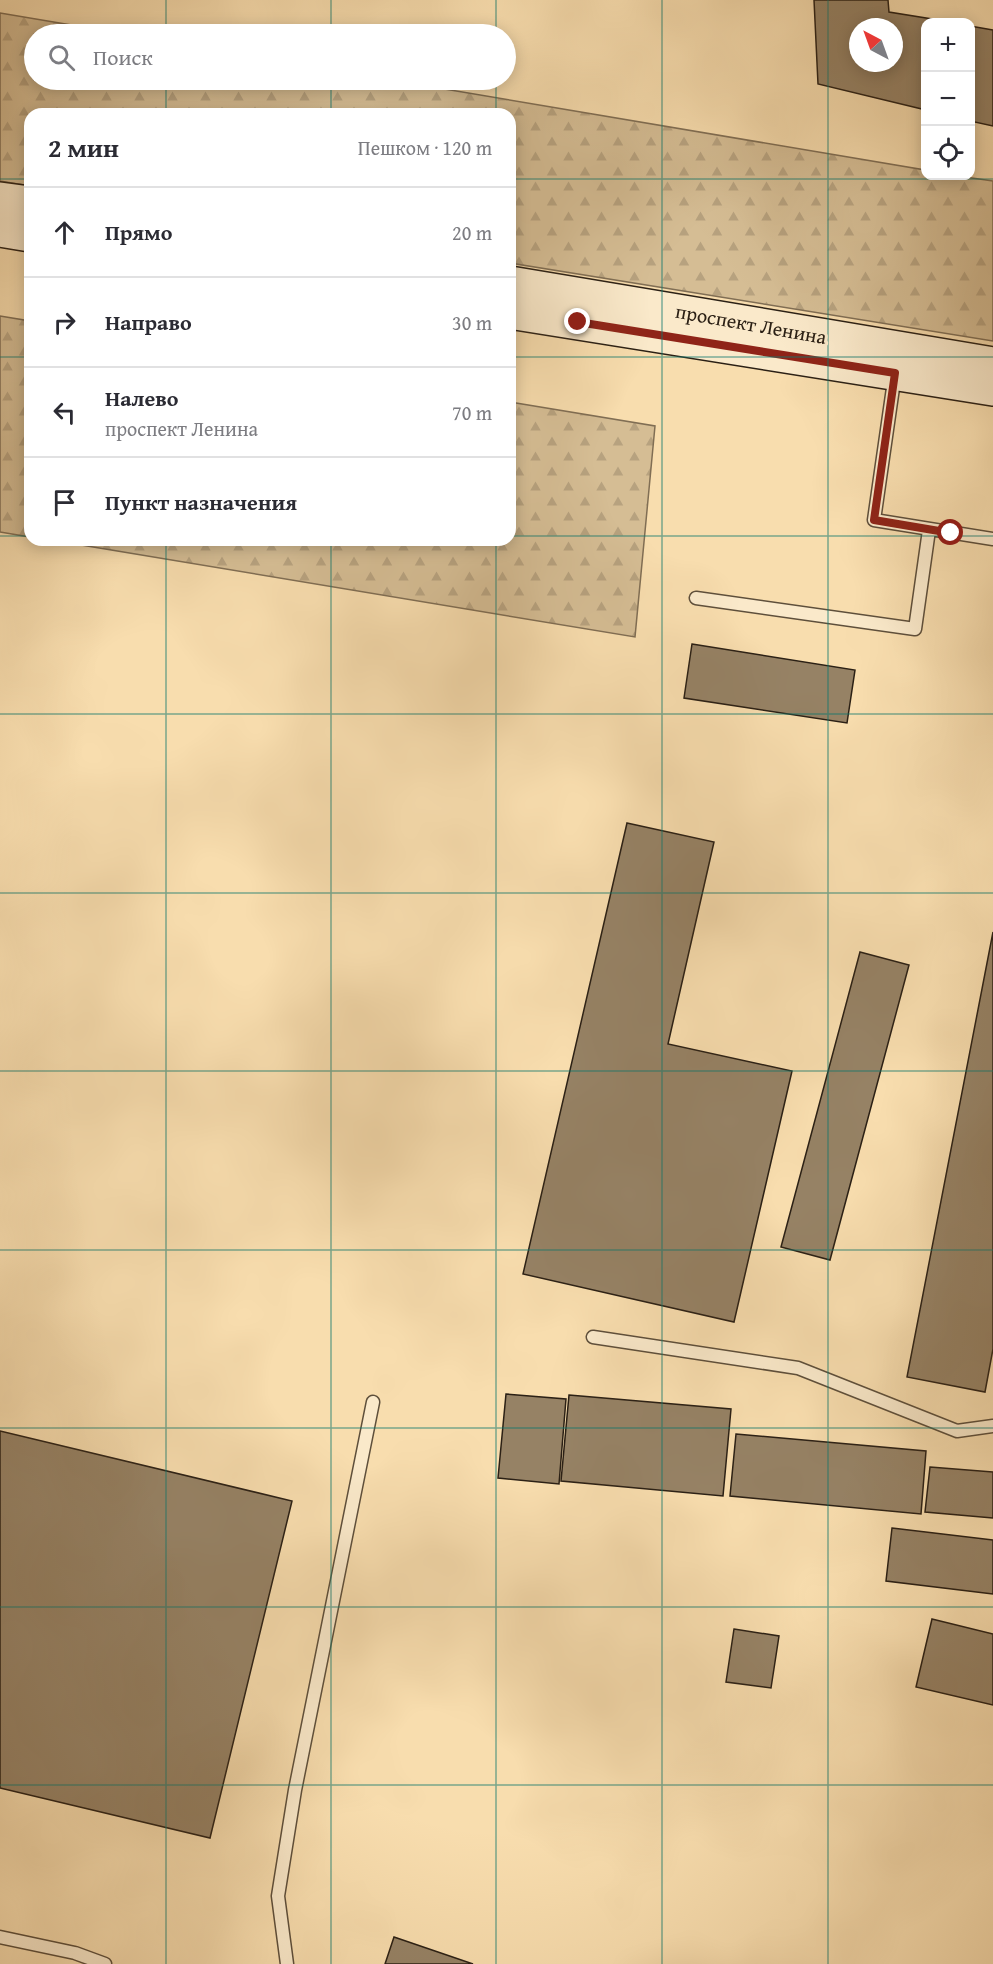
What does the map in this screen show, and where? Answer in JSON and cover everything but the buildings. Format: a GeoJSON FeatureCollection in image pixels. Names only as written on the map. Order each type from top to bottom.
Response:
{"type":"FeatureCollection","features":[{"type":"Feature","properties":{"kind":"main road"},"geometry":{"type":"LineString","coordinates":[[0,199],[24,202]]}},
{"type":"Feature","properties":{"kind":"main road"},"geometry":{"type":"LineString","coordinates":[[0,230],[24,234]]}},
{"type":"Feature","properties":{"kind":"main road","name":"проспект Ленина"},"geometry":{"type":"LineString","coordinates":[[516,284],[993,364]]}},
{"type":"Feature","properties":{"kind":"main road","name":"проспект Ленина"},"geometry":{"type":"LineString","coordinates":[[516,313],[993,389]]}},
{"type":"Feature","properties":{"kind":"lane"},"geometry":{"type":"LineString","coordinates":[[895,373],[874,520],[993,539]]}},
{"type":"Feature","properties":{"kind":"lane"},"geometry":{"type":"LineString","coordinates":[[696,598],[915,629],[929,530]]}},
{"type":"Feature","properties":{"kind":"lane"},"geometry":{"type":"LineString","coordinates":[[593,1337],[798,1368],[957,1431],[993,1426]]}},
{"type":"Feature","properties":{"kind":"lane"},"geometry":{"type":"LineString","coordinates":[[286,1964],[278,1896],[295,1790],[373,1402]]}},
{"type":"Feature","properties":{"kind":"lane"},"geometry":{"type":"LineString","coordinates":[[0,1937],[75,1953],[105,1964]]}},
{"type":"Feature","properties":{"kind":"green space"},"geometry":{"type":"Polygon","coordinates":[[[0,13],[65,24],[24,24],[24,90],[450,90],[921,169],[921,180],[975,178],[993,181],[993,341],[516,264],[516,108],[24,108],[24,185],[0,181],[0,13]]]}},
{"type":"Feature","properties":{"kind":"green space"},"geometry":{"type":"Polygon","coordinates":[[[0,316],[24,320],[24,536],[0,532],[0,316]]]}},
{"type":"Feature","properties":{"kind":"green space"},"geometry":{"type":"Polygon","coordinates":[[[516,403],[655,426],[635,637],[87,546],[516,546],[516,403]]]}},
{"type":"Feature","properties":{"kind":"route"},"geometry":{"type":"LineString","coordinates":[[578,322],[895,373],[874,520],[951,533]]}}]}
